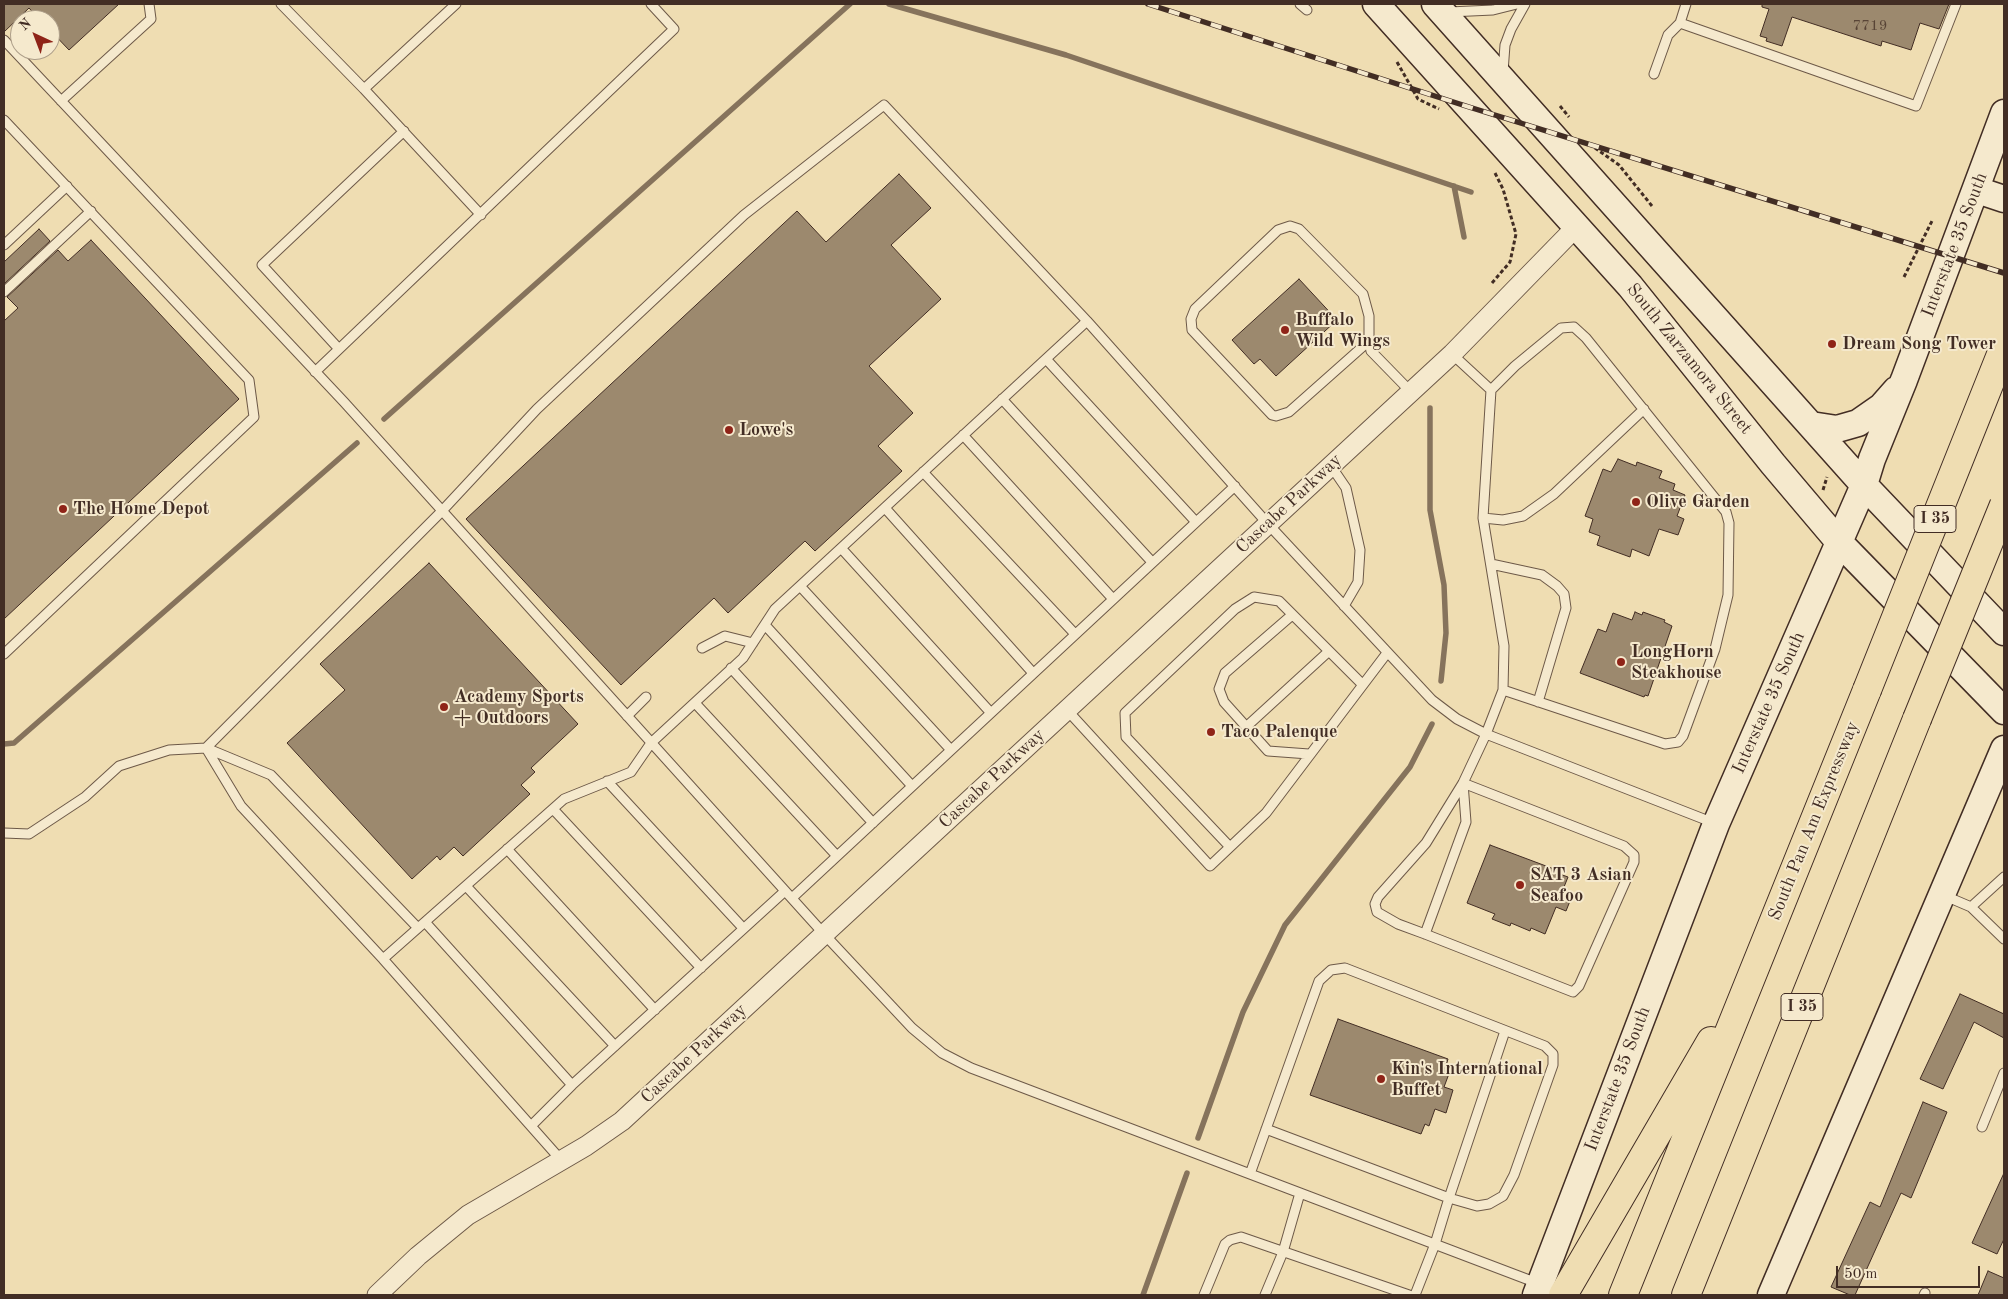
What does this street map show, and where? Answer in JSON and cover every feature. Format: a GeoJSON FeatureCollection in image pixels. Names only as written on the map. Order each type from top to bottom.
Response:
{"type":"FeatureCollection","features":[{"type":"Feature","properties":{"kind":"highway","name":"South Pan Am Expressway"},"geometry":{"type":"LineString","coordinates":[[1623,1295],[2004,347]]}},
{"type":"Feature","properties":{"kind":"highway","name":"I 35"},"geometry":{"type":"LineString","coordinates":[[1686,1295],[2004,505]]}},
{"type":"Feature","properties":{"kind":"highway"},"geometry":{"type":"LineString","coordinates":[[1547,1292],[1683,1087],[1752,976]]}},
{"type":"Feature","properties":{"kind":"main road","name":"South Zarzamora Street"},"geometry":{"type":"LineString","coordinates":[[1376,4],[1630,286],[1773,464],[1839,542],[2004,711]]}},
{"type":"Feature","properties":{"kind":"main road"},"geometry":{"type":"LineString","coordinates":[[1438,8],[1864,485],[2004,632]]}},
{"type":"Feature","properties":{"kind":"main road","name":"Interstate 35 South"},"geometry":{"type":"LineString","coordinates":[[1547,1292],[1716,824],[1864,485],[1872,459],[1977,190],[2004,113]]}},
{"type":"Feature","properties":{"kind":"main road"},"geometry":{"type":"LineString","coordinates":[[1977,190],[2004,198]]}},
{"type":"Feature","properties":{"kind":"main road"},"geometry":{"type":"LineString","coordinates":[[1811,425],[1837,429],[1858,423],[1881,407],[1904,380]]}},
{"type":"Feature","properties":{"kind":"main road"},"geometry":{"type":"LineString","coordinates":[[1771,1295],[1943,894],[1996,784],[2004,749]]}},
{"type":"Feature","properties":{"kind":"street","name":"Cascabe Parkway"},"geometry":{"type":"LineString","coordinates":[[377,1295],[418,1256],[468,1215],[561,1160],[622,1121],[1452,354],[1577,226]]}},
{"type":"Feature","properties":{"kind":"lane"},"geometry":{"type":"LineString","coordinates":[[61,101],[151,19],[149,4]]}},
{"type":"Feature","properties":{"kind":"lane"},"geometry":{"type":"LineString","coordinates":[[281,4],[404,131],[481,215]]}},
{"type":"Feature","properties":{"kind":"lane"},"geometry":{"type":"LineString","coordinates":[[364,89],[456,4]]}},
{"type":"Feature","properties":{"kind":"lane"},"geometry":{"type":"LineString","coordinates":[[315,372],[674,29],[651,4]]}},
{"type":"Feature","properties":{"kind":"lane"},"geometry":{"type":"LineString","coordinates":[[1438,8],[1494,10],[1517,4]]}},
{"type":"Feature","properties":{"kind":"lane"},"geometry":{"type":"LineString","coordinates":[[1502,79],[1504,48],[1511,29],[1525,4]]}},
{"type":"Feature","properties":{"kind":"lane"},"geometry":{"type":"LineString","coordinates":[[1654,74],[1668,35],[1680,23],[1686,4]]}},
{"type":"Feature","properties":{"kind":"lane"},"geometry":{"type":"LineString","coordinates":[[1680,23],[1916,106],[1956,4]]}},
{"type":"Feature","properties":{"kind":"lane"},"geometry":{"type":"LineString","coordinates":[[4,40],[315,372],[824,934],[912,1028],[942,1052],[971,1068],[1435,1244],[1547,1292]]}},
{"type":"Feature","properties":{"kind":"lane"},"geometry":{"type":"LineString","coordinates":[[206,748],[441,512],[537,409],[744,215],[884,105],[1087,321],[1268,524],[1432,700],[1457,719],[1486,734],[1716,824]]}},
{"type":"Feature","properties":{"kind":"lane"},"geometry":{"type":"LineString","coordinates":[[4,120],[249,380],[254,417],[4,654]]}},
{"type":"Feature","properties":{"kind":"lane"},"geometry":{"type":"LineString","coordinates":[[339,349],[262,265],[404,131]]}},
{"type":"Feature","properties":{"kind":"lane"},"geometry":{"type":"LineString","coordinates":[[4,246],[67,186]]}},
{"type":"Feature","properties":{"kind":"lane"},"geometry":{"type":"LineString","coordinates":[[4,292],[91,211]]}},
{"type":"Feature","properties":{"kind":"lane"},"geometry":{"type":"LineString","coordinates":[[1369,341],[1289,412],[1276,416],[1272,415],[1192,330],[1191,320],[1195,309],[1278,230],[1290,226],[1299,229],[1363,294],[1369,316],[1369,341],[1372,350],[1411,392]]}},
{"type":"Feature","properties":{"kind":"lane"},"geometry":{"type":"LineString","coordinates":[[383,959],[564,799],[631,772],[651,743],[743,658],[775,609],[1087,321]]}},
{"type":"Feature","properties":{"kind":"lane"},"geometry":{"type":"LineString","coordinates":[[1463,783],[1624,846],[1634,855],[1634,862],[1579,986],[1573,992],[1398,924],[1377,912],[1376,904],[1378,897],[1426,843],[1463,783],[1486,734],[1503,690],[1504,646],[1483,518],[1491,390],[1515,366],[1561,328],[1574,327],[1586,338],[1726,512],[1729,523],[1728,595],[1715,649],[1683,736],[1678,742],[1665,744],[1503,690]]}},
{"type":"Feature","properties":{"kind":"lane"},"geometry":{"type":"LineString","coordinates":[[1452,354],[1491,390]]}},
{"type":"Feature","properties":{"kind":"lane"},"geometry":{"type":"LineString","coordinates":[[1046,359],[1196,522]]}},
{"type":"Feature","properties":{"kind":"lane"},"geometry":{"type":"LineString","coordinates":[[1002,399],[1152,562]]}},
{"type":"Feature","properties":{"kind":"lane"},"geometry":{"type":"LineString","coordinates":[[1483,518],[1503,520],[1523,516],[1554,494],[1644,409]]}},
{"type":"Feature","properties":{"kind":"lane"},"geometry":{"type":"LineString","coordinates":[[963,435],[1113,599]]}},
{"type":"Feature","properties":{"kind":"lane"},"geometry":{"type":"LineString","coordinates":[[1331,466],[1346,488],[1360,550],[1358,582],[1344,606]]}},
{"type":"Feature","properties":{"kind":"lane"},"geometry":{"type":"LineString","coordinates":[[923,472],[1075,634]]}},
{"type":"Feature","properties":{"kind":"lane"},"geometry":{"type":"LineString","coordinates":[[792,898],[1234,486]]}},
{"type":"Feature","properties":{"kind":"lane"},"geometry":{"type":"LineString","coordinates":[[884,508],[1033,673]]}},
{"type":"Feature","properties":{"kind":"lane"},"geometry":{"type":"LineString","coordinates":[[841,548],[990,713]]}},
{"type":"Feature","properties":{"kind":"lane"},"geometry":{"type":"LineString","coordinates":[[1491,564],[1542,575],[1564,594],[1566,608],[1538,702]]}},
{"type":"Feature","properties":{"kind":"lane"},"geometry":{"type":"LineString","coordinates":[[800,586],[951,750]]}},
{"type":"Feature","properties":{"kind":"lane"},"geometry":{"type":"LineString","coordinates":[[1230,847],[1126,737],[1125,713],[1235,609],[1254,597],[1279,601],[1362,684]]}},
{"type":"Feature","properties":{"kind":"lane"},"geometry":{"type":"LineString","coordinates":[[1292,615],[1225,673],[1219,689],[1224,702],[1268,751],[1309,754]]}},
{"type":"Feature","properties":{"kind":"lane"},"geometry":{"type":"LineString","coordinates":[[765,625],[912,786]]}},
{"type":"Feature","properties":{"kind":"lane"},"geometry":{"type":"LineString","coordinates":[[702,648],[725,636],[753,643]]}},
{"type":"Feature","properties":{"kind":"lane"},"geometry":{"type":"LineString","coordinates":[[1246,727],[1328,652]]}},
{"type":"Feature","properties":{"kind":"lane"},"geometry":{"type":"LineString","coordinates":[[1067,710],[1210,866],[1266,813],[1387,653]]}},
{"type":"Feature","properties":{"kind":"lane"},"geometry":{"type":"LineString","coordinates":[[731,668],[872,823]]}},
{"type":"Feature","properties":{"kind":"lane"},"geometry":{"type":"LineString","coordinates":[[627,716],[646,697]]}},
{"type":"Feature","properties":{"kind":"lane"},"geometry":{"type":"LineString","coordinates":[[695,702],[837,856]]}},
{"type":"Feature","properties":{"kind":"lane"},"geometry":{"type":"LineString","coordinates":[[206,748],[241,806],[383,959],[561,1160]]}},
{"type":"Feature","properties":{"kind":"lane"},"geometry":{"type":"LineString","coordinates":[[4,833],[29,834],[85,797],[119,766],[169,750],[206,748],[271,774],[422,925],[572,1085]]}},
{"type":"Feature","properties":{"kind":"lane"},"geometry":{"type":"LineString","coordinates":[[607,781],[744,928]]}},
{"type":"Feature","properties":{"kind":"lane"},"geometry":{"type":"LineString","coordinates":[[1425,934],[1466,822],[1463,783]]}},
{"type":"Feature","properties":{"kind":"lane"},"geometry":{"type":"LineString","coordinates":[[553,809],[700,968]]}},
{"type":"Feature","properties":{"kind":"lane"},"geometry":{"type":"LineString","coordinates":[[507,849],[655,1010]]}},
{"type":"Feature","properties":{"kind":"lane"},"geometry":{"type":"LineString","coordinates":[[1971,907],[2004,877]]}},
{"type":"Feature","properties":{"kind":"lane"},"geometry":{"type":"LineString","coordinates":[[466,886],[615,1046]]}},
{"type":"Feature","properties":{"kind":"lane"},"geometry":{"type":"LineString","coordinates":[[531,1126],[572,1085],[785,891]]}},
{"type":"Feature","properties":{"kind":"lane"},"geometry":{"type":"LineString","coordinates":[[1943,894],[1971,907],[2004,939]]}},
{"type":"Feature","properties":{"kind":"lane"},"geometry":{"type":"LineString","coordinates":[[1250,1174],[1266,1129],[1319,981],[1331,970],[1345,968],[1545,1046],[1553,1054],[1553,1065],[1514,1175],[1504,1196],[1489,1204],[1477,1206],[1449,1198],[1266,1129]]}},
{"type":"Feature","properties":{"kind":"lane"},"geometry":{"type":"LineString","coordinates":[[1415,1295],[1435,1244],[1506,1031]]}},
{"type":"Feature","properties":{"kind":"lane"},"geometry":{"type":"LineString","coordinates":[[1982,1127],[2004,1073]]}},
{"type":"Feature","properties":{"kind":"lane"},"geometry":{"type":"LineString","coordinates":[[1265,1295],[1283,1252],[1300,1193]]}},
{"type":"Feature","properties":{"kind":"lane"},"geometry":{"type":"LineString","coordinates":[[1204,1295],[1226,1244],[1230,1240],[1241,1237],[1409,1295]]}},
{"type":"Feature","properties":{"kind":"path"},"geometry":{"type":"LineString","coordinates":[[1392,55],[1418,100],[1443,110]]}},
{"type":"Feature","properties":{"kind":"path"},"geometry":{"type":"LineString","coordinates":[[1560,106],[1572,122]]}},
{"type":"Feature","properties":{"kind":"path"},"geometry":{"type":"LineString","coordinates":[[1591,144],[1620,165],[1652,206]]}},
{"type":"Feature","properties":{"kind":"path"},"geometry":{"type":"LineString","coordinates":[[1492,164],[1503,190],[1516,234],[1510,262],[1492,283]]}},
{"type":"Feature","properties":{"kind":"path"},"geometry":{"type":"LineString","coordinates":[[1904,277],[1932,221]]}},
{"type":"Feature","properties":{"kind":"path"},"geometry":{"type":"LineString","coordinates":[[1821,495],[1828,475]]}},
{"type":"Feature","properties":{"kind":"building"},"geometry":{"type":"Polygon","coordinates":[[[4,4],[119,4],[69,50],[60,41],[60,10],[31,10],[29,8],[27,10],[10,10],[10,26],[4,32],[4,4]]]}},
{"type":"Feature","properties":{"kind":"building"},"geometry":{"type":"Polygon","coordinates":[[[1762,4],[1949,4],[1939,29],[1920,23],[1911,50],[1882,41],[1881,46],[1792,17],[1782,46],[1766,41],[1767,38],[1760,36],[1769,9],[1762,7],[1762,4]]]}},
{"type":"Feature","properties":{"kind":"building","name":"Lowe's"},"geometry":{"type":"Polygon","coordinates":[[[899,174],[931,208],[891,245],[941,299],[869,366],[913,413],[878,446],[902,471],[815,551],[805,541],[728,613],[714,598],[621,685],[466,519],[797,211],[826,242],[899,174]]]}},
{"type":"Feature","properties":{"kind":"building"},"geometry":{"type":"Polygon","coordinates":[[[39,229],[50,241],[4,284],[4,262],[39,229]]]}},
{"type":"Feature","properties":{"kind":"building","name":"The Home Depot"},"geometry":{"type":"Polygon","coordinates":[[[91,240],[239,399],[4,619],[4,321],[18,308],[7,297],[58,250],[68,261],[91,240]]]}},
{"type":"Feature","properties":{"kind":"building","name":"Buffalo Wild Wings"},"geometry":{"type":"Polygon","coordinates":[[[1299,279],[1337,320],[1276,376],[1260,359],[1254,364],[1232,340],[1299,279]]]}},
{"type":"Feature","properties":{"kind":"building","name":"Olive Garden"},"geometry":{"type":"Polygon","coordinates":[[[1618,459],[1636,466],[1637,462],[1662,471],[1659,478],[1675,484],[1673,490],[1685,495],[1677,516],[1684,519],[1678,535],[1659,529],[1649,556],[1632,549],[1630,557],[1597,545],[1600,536],[1589,532],[1593,519],[1585,516],[1603,469],[1611,472],[1618,459]]]}},
{"type":"Feature","properties":{"kind":"building","name":"Academy Sports + Outdoors"},"geometry":{"type":"Polygon","coordinates":[[[429,563],[578,724],[531,768],[535,772],[521,785],[530,794],[463,856],[454,847],[440,860],[437,856],[412,879],[287,743],[345,690],[320,664],[429,563]]]}},
{"type":"Feature","properties":{"kind":"building","name":"LongHorn Steakhouse"},"geometry":{"type":"Polygon","coordinates":[[[1635,612],[1642,615],[1643,612],[1665,620],[1664,622],[1672,626],[1648,696],[1645,695],[1644,697],[1580,673],[1598,629],[1606,632],[1613,613],[1632,620],[1635,612]]]}},
{"type":"Feature","properties":{"kind":"building","name":"SAT 3 Asian Seafoo"},"geometry":{"type":"Polygon","coordinates":[[[1490,845],[1554,869],[1554,872],[1568,877],[1562,892],[1572,896],[1566,911],[1556,907],[1545,934],[1531,928],[1530,931],[1511,923],[1510,926],[1492,919],[1495,914],[1467,903],[1490,845]]]}},
{"type":"Feature","properties":{"kind":"building"},"geometry":{"type":"Polygon","coordinates":[[[1960,994],[2004,1014],[2004,1038],[1974,1022],[1943,1089],[1920,1079],[1960,994]]]}},
{"type":"Feature","properties":{"kind":"building","name":"Kin's International Buffet"},"geometry":{"type":"Polygon","coordinates":[[[1338,1019],[1448,1059],[1445,1069],[1450,1071],[1444,1087],[1453,1090],[1446,1113],[1435,1109],[1429,1126],[1425,1124],[1421,1134],[1310,1095],[1338,1019]]]}},
{"type":"Feature","properties":{"kind":"building"},"geometry":{"type":"Polygon","coordinates":[[[1923,1102],[1947,1112],[1911,1198],[1901,1193],[1855,1295],[1850,1295],[1831,1287],[1870,1202],[1880,1207],[1923,1102]]]}},
{"type":"Feature","properties":{"kind":"building"},"geometry":{"type":"Polygon","coordinates":[[[2004,1173],[2004,1239],[1997,1254],[1972,1243],[2004,1173]]]}},
{"type":"Feature","properties":{"kind":"building"},"geometry":{"type":"Polygon","coordinates":[[[1988,1271],[2004,1278],[2004,1295],[1978,1295],[1988,1271]]]}},
{"type":"Feature","properties":{"kind":"waterway"},"geometry":{"type":"LineString","coordinates":[[384,419],[850,4]]}},
{"type":"Feature","properties":{"kind":"waterway"},"geometry":{"type":"LineString","coordinates":[[889,4],[1066,55],[1471,192]]}},
{"type":"Feature","properties":{"kind":"waterway"},"geometry":{"type":"LineString","coordinates":[[1454,186],[1464,237]]}},
{"type":"Feature","properties":{"kind":"waterway"},"geometry":{"type":"LineString","coordinates":[[1430,408],[1430,510],[1444,585],[1446,633],[1441,681]]}},
{"type":"Feature","properties":{"kind":"waterway"},"geometry":{"type":"LineString","coordinates":[[4,744],[14,743],[357,443]]}},
{"type":"Feature","properties":{"kind":"waterway"},"geometry":{"type":"LineString","coordinates":[[1198,1138],[1243,1012],[1285,925],[1410,767],[1432,724]]}},
{"type":"Feature","properties":{"kind":"waterway"},"geometry":{"type":"LineString","coordinates":[[1143,1295],[1187,1173]]}},
{"type":"Feature","properties":{"kind":"railway"},"geometry":{"type":"LineString","coordinates":[[1148,4],[1469,107],[2004,273]]}},
{"type":"Feature","properties":{"kind":"place","name":"Buffalo Wild Wings"},"geometry":{"type":"Point","coordinates":[1285,330]}},
{"type":"Feature","properties":{"kind":"place","name":"Dream Song Tower"},"geometry":{"type":"Point","coordinates":[1832,344]}},
{"type":"Feature","properties":{"kind":"place","name":"Lowe's"},"geometry":{"type":"Point","coordinates":[729,430]}},
{"type":"Feature","properties":{"kind":"place","name":"Olive Garden"},"geometry":{"type":"Point","coordinates":[1636,502]}},
{"type":"Feature","properties":{"kind":"place","name":"The Home Depot"},"geometry":{"type":"Point","coordinates":[63,509]}},
{"type":"Feature","properties":{"kind":"place","name":"LongHorn Steakhouse"},"geometry":{"type":"Point","coordinates":[1621,662]}},
{"type":"Feature","properties":{"kind":"place","name":"Academy Sports + Outdoors"},"geometry":{"type":"Point","coordinates":[444,707]}},
{"type":"Feature","properties":{"kind":"place","name":"Taco Palenque"},"geometry":{"type":"Point","coordinates":[1211,732]}},
{"type":"Feature","properties":{"kind":"place","name":"SAT 3 Asian Seafoo"},"geometry":{"type":"Point","coordinates":[1520,885]}},
{"type":"Feature","properties":{"kind":"place","name":"Kin's International Buffet"},"geometry":{"type":"Point","coordinates":[1381,1079]}}]}
